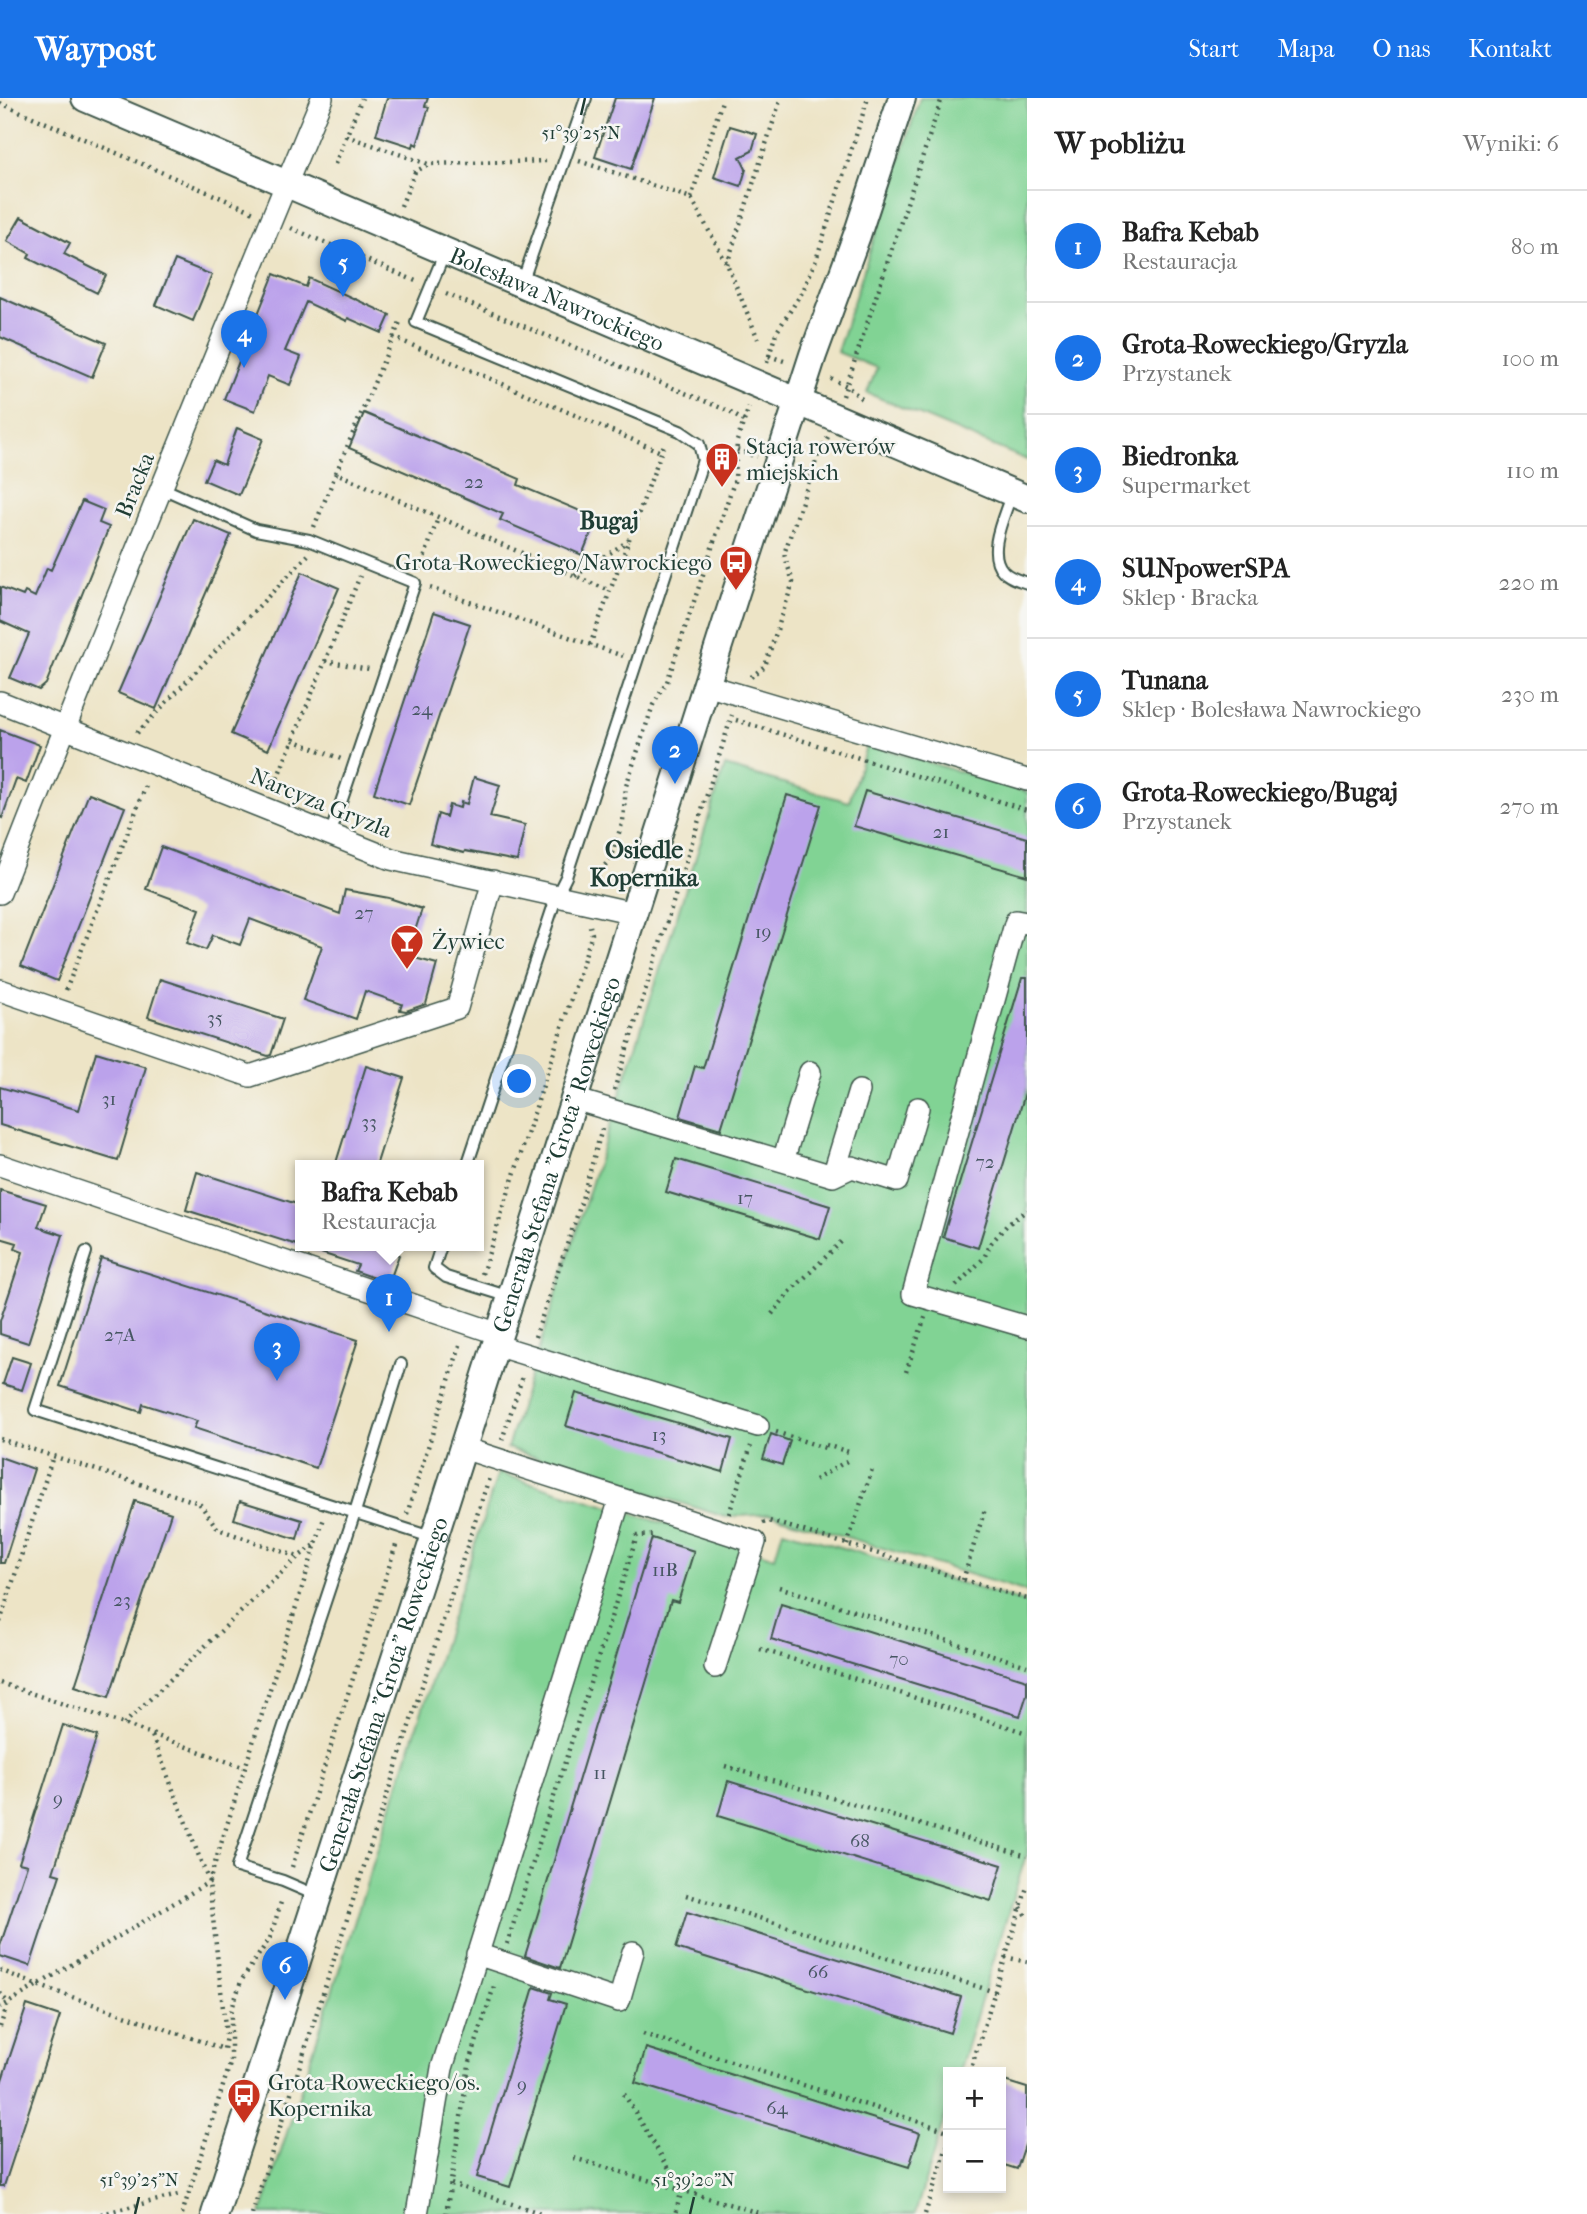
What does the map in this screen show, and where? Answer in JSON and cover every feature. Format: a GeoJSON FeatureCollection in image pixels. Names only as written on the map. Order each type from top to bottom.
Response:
{"type":"FeatureCollection","features":[{"type":"Feature","properties":{"kind":"street","name":"Bolesława Nawrockiego"},"geometry":{"type":"LineString","coordinates":[[85,98],[1020,495]]}},
{"type":"Feature","properties":{"kind":"street","name":"Bracka"},"geometry":{"type":"LineString","coordinates":[[0,893],[64,728],[322,98]]}},
{"type":"Feature","properties":{"kind":"street","name":"Generała Stefana \"Grota\" Roweckiego"},"geometry":{"type":"LineString","coordinates":[[215,2214],[463,1448],[705,685],[902,98]]}},
{"type":"Feature","properties":{"kind":"street"},"geometry":{"type":"LineString","coordinates":[[705,685],[1027,780]]}},
{"type":"Feature","properties":{"kind":"street","name":"Narcyza Gryzla"},"geometry":{"type":"LineString","coordinates":[[0,702],[391,859],[634,913]]}},
{"type":"Feature","properties":{"kind":"street"},"geometry":{"type":"LineString","coordinates":[[0,990],[250,1076],[457,1008],[493,881]]}},
{"type":"Feature","properties":{"kind":"street"},"geometry":{"type":"LineString","coordinates":[[1027,923],[1015,923],[913,1294],[1027,1327]]}},
{"type":"Feature","properties":{"kind":"street"},"geometry":{"type":"LineString","coordinates":[[783,1161],[810,1072]]}},
{"type":"Feature","properties":{"kind":"street"},"geometry":{"type":"LineString","coordinates":[[833,1176],[859,1091]]}},
{"type":"Feature","properties":{"kind":"street"},"geometry":{"type":"LineString","coordinates":[[574,1099],[833,1176],[852,1167],[897,1181],[918,1108]]}},
{"type":"Feature","properties":{"kind":"street"},"geometry":{"type":"LineString","coordinates":[[0,1165],[467,1323],[529,1355],[758,1426]]}},
{"type":"Feature","properties":{"kind":"street"},"geometry":{"type":"LineString","coordinates":[[463,1448],[620,1499],[726,1523],[755,1542],[715,1667]]}},
{"type":"Feature","properties":{"kind":"street"},"geometry":{"type":"LineString","coordinates":[[417,2214],[442,2068],[620,1499]]}},
{"type":"Feature","properties":{"kind":"street"},"geometry":{"type":"LineString","coordinates":[[477,1954],[619,2001],[633,1952]]}},
{"type":"Feature","properties":{"kind":"lane"},"geometry":{"type":"LineString","coordinates":[[522,283],[586,98]]}},
{"type":"Feature","properties":{"kind":"lane"},"geometry":{"type":"LineString","coordinates":[[445,251],[416,322],[670,427],[699,444],[703,460],[566,877],[557,895],[469,1160]]}},
{"type":"Feature","properties":{"kind":"lane"},"geometry":{"type":"LineString","coordinates":[[162,488],[256,530],[314,542],[415,583],[330,835]]}},
{"type":"Feature","properties":{"kind":"lane"},"geometry":{"type":"LineString","coordinates":[[1020,495],[996,546],[996,560],[1001,570],[1009,576],[1027,583]]}},
{"type":"Feature","properties":{"kind":"lane"},"geometry":{"type":"LineString","coordinates":[[439,1251],[434,1268],[446,1277],[510,1297]]}},
{"type":"Feature","properties":{"kind":"lane"},"geometry":{"type":"LineString","coordinates":[[86,1252],[35,1410],[434,1538]]}},
{"type":"Feature","properties":{"kind":"lane"},"geometry":{"type":"LineString","coordinates":[[318,1896],[236,1867],[355,1512],[401,1364]]}},
{"type":"Feature","properties":{"kind":"path"},"geometry":{"type":"LineString","coordinates":[[335,164],[362,98]]}},
{"type":"Feature","properties":{"kind":"path"},"geometry":{"type":"LineString","coordinates":[[691,198],[723,98]]}},
{"type":"Feature","properties":{"kind":"path"},"geometry":{"type":"LineString","coordinates":[[727,264],[781,98]]}},
{"type":"Feature","properties":{"kind":"path"},"geometry":{"type":"LineString","coordinates":[[769,356],[776,333],[803,291],[816,260],[869,98]]}},
{"type":"Feature","properties":{"kind":"path"},"geometry":{"type":"LineString","coordinates":[[252,2214],[529,1355],[578,1213],[608,1109],[739,695],[743,683],[765,666],[793,582],[784,554],[818,455],[837,417],[942,98]]}},
{"type":"Feature","properties":{"kind":"path"},"geometry":{"type":"LineString","coordinates":[[0,103],[430,288],[726,410],[744,421],[737,441],[735,479],[667,682],[653,705],[637,751],[626,786],[623,821],[610,859],[601,870],[587,912],[592,934],[478,1287]]}},
{"type":"Feature","properties":{"kind":"path"},"geometry":{"type":"LineString","coordinates":[[346,136],[429,164],[572,159],[691,198],[727,264],[758,339]]}},
{"type":"Feature","properties":{"kind":"path"},"geometry":{"type":"LineString","coordinates":[[400,207],[415,172],[429,164]]}},
{"type":"Feature","properties":{"kind":"path"},"geometry":{"type":"LineString","coordinates":[[412,293],[420,274]]}},
{"type":"Feature","properties":{"kind":"path"},"geometry":{"type":"LineString","coordinates":[[134,736],[314,542],[337,473],[403,315]]}},
{"type":"Feature","properties":{"kind":"path"},"geometry":{"type":"LineString","coordinates":[[393,337],[661,452]]}},
{"type":"Feature","properties":{"kind":"path"},"geometry":{"type":"LineString","coordinates":[[590,645],[670,427]]}},
{"type":"Feature","properties":{"kind":"path"},"geometry":{"type":"LineString","coordinates":[[337,473],[610,591]]}},
{"type":"Feature","properties":{"kind":"path"},"geometry":{"type":"LineString","coordinates":[[438,518],[415,583],[637,661]]}},
{"type":"Feature","properties":{"kind":"path"},"geometry":{"type":"LineString","coordinates":[[574,576],[628,541]]}},
{"type":"Feature","properties":{"kind":"path"},"geometry":{"type":"LineString","coordinates":[[270,795],[365,563]]}},
{"type":"Feature","properties":{"kind":"path"},"geometry":{"type":"LineString","coordinates":[[325,661],[385,672]]}},
{"type":"Feature","properties":{"kind":"path"},"geometry":{"type":"LineString","coordinates":[[736,720],[1027,810]]}},
{"type":"Feature","properties":{"kind":"path"},"geometry":{"type":"LineString","coordinates":[[293,740],[354,765]]}},
{"type":"Feature","properties":{"kind":"path"},"geometry":{"type":"LineString","coordinates":[[58,1010],[148,781]]}},
{"type":"Feature","properties":{"kind":"path"},"geometry":{"type":"LineString","coordinates":[[906,1372],[932,1299],[949,1292],[963,1280],[985,1258],[991,1243],[999,1234],[1027,1210]]}},
{"type":"Feature","properties":{"kind":"path"},"geometry":{"type":"LineString","coordinates":[[772,1314],[789,1293],[842,1241]]}},
{"type":"Feature","properties":{"kind":"path"},"geometry":{"type":"LineString","coordinates":[[182,2214],[231,2061],[231,2012],[241,1980],[270,1938],[467,1323]]}},
{"type":"Feature","properties":{"kind":"path"},"geometry":{"type":"LineString","coordinates":[[815,1480],[851,1456],[758,1426],[726,1523],[769,1521],[1027,1599]]}},
{"type":"Feature","properties":{"kind":"path"},"geometry":{"type":"LineString","coordinates":[[0,1439],[199,1503],[218,1529],[299,1557]]}},
{"type":"Feature","properties":{"kind":"path"},"geometry":{"type":"LineString","coordinates":[[0,1622],[53,1456]]}},
{"type":"Feature","properties":{"kind":"path"},"geometry":{"type":"LineString","coordinates":[[848,1545],[873,1466]]}},
{"type":"Feature","properties":{"kind":"path"},"geometry":{"type":"LineString","coordinates":[[0,2007],[209,1882],[328,1504]]}},
{"type":"Feature","properties":{"kind":"path"},"geometry":{"type":"LineString","coordinates":[[963,1580],[985,1509]]}},
{"type":"Feature","properties":{"kind":"path"},"geometry":{"type":"LineString","coordinates":[[446,2214],[469,2065],[501,1962],[637,1536],[649,1533],[662,1537]]}},
{"type":"Feature","properties":{"kind":"path"},"geometry":{"type":"LineString","coordinates":[[124,1724],[299,1557],[315,1545]]}},
{"type":"Feature","properties":{"kind":"path"},"geometry":{"type":"LineString","coordinates":[[779,1587],[1027,1666]]}},
{"type":"Feature","properties":{"kind":"path"},"geometry":{"type":"LineString","coordinates":[[760,1649],[1027,1733]]}},
{"type":"Feature","properties":{"kind":"path"},"geometry":{"type":"LineString","coordinates":[[0,1683],[245,1768]]}},
{"type":"Feature","properties":{"kind":"path"},"geometry":{"type":"LineString","coordinates":[[0,1969],[37,1985],[224,2049],[226,2035],[209,1882],[150,1733]]}},
{"type":"Feature","properties":{"kind":"path"},"geometry":{"type":"LineString","coordinates":[[724,1766],[1027,1856]]}},
{"type":"Feature","properties":{"kind":"path"},"geometry":{"type":"LineString","coordinates":[[972,2067],[1027,1887]]}},
{"type":"Feature","properties":{"kind":"path"},"geometry":{"type":"LineString","coordinates":[[686,1895],[995,1992]]}},
{"type":"Feature","properties":{"kind":"path"},"geometry":{"type":"LineString","coordinates":[[1021,1906],[1027,1918]]}},
{"type":"Feature","properties":{"kind":"path"},"geometry":{"type":"LineString","coordinates":[[1005,1957],[1027,1962]]}},
{"type":"Feature","properties":{"kind":"path"},"geometry":{"type":"LineString","coordinates":[[0,1993],[8,2003]]}},
{"type":"Feature","properties":{"kind":"path"},"geometry":{"type":"LineString","coordinates":[[0,2027],[8,2003]]}},
{"type":"Feature","properties":{"kind":"path"},"geometry":{"type":"LineString","coordinates":[[643,2034],[945,2130]]}},
{"type":"Feature","properties":{"kind":"path"},"geometry":{"type":"LineString","coordinates":[[624,2094],[682,2190],[675,2214]]}},
{"type":"Feature","properties":{"kind":"path"},"geometry":{"type":"LineString","coordinates":[[574,2158],[762,2214]]}},
{"type":"Feature","properties":{"kind":"path"},"geometry":{"type":"LineString","coordinates":[[925,2214],[943,2159]]}},
{"type":"Feature","properties":{"kind":"path"},"geometry":{"type":"LineString","coordinates":[[451,2184],[543,2214]]}},
{"type":"Feature","properties":{"kind":"path"},"geometry":{"type":"LineString","coordinates":[[102,2214],[182,2194]]}},
{"type":"Feature","properties":{"kind":"green space"},"geometry":{"type":"Polygon","coordinates":[[[920,98],[1027,98],[1027,460],[867,393],[877,368],[837,352],[920,98]]]}},
{"type":"Feature","properties":{"kind":"green space"},"geometry":{"type":"Polygon","coordinates":[[[867,744],[1027,792],[1027,1592],[771,1514],[725,1517],[507,1448],[725,766],[849,802],[867,744]]]}},
{"type":"Feature","properties":{"kind":"green space"},"geometry":{"type":"Polygon","coordinates":[[[498,1473],[775,1557],[783,1530],[1027,1603],[1027,1852],[961,2067],[943,2067],[943,2122],[915,2214],[261,2214],[498,1473]]]}},
{"type":"Feature","properties":{"kind":"building"},"geometry":{"type":"Polygon","coordinates":[[[387,98],[428,98],[425,106],[429,107],[417,145],[414,143],[413,147],[376,135],[387,98]]]}},
{"type":"Feature","properties":{"kind":"building"},"geometry":{"type":"Polygon","coordinates":[[[615,98],[655,98],[631,169],[595,157],[615,98]]]}},
{"type":"Feature","properties":{"kind":"building"},"geometry":{"type":"Polygon","coordinates":[[[730,126],[757,134],[752,151],[740,157],[746,169],[741,186],[714,177],[730,126]]]}},
{"type":"Feature","properties":{"kind":"building"},"geometry":{"type":"Polygon","coordinates":[[[21,217],[70,243],[64,254],[106,275],[97,293],[28,258],[30,254],[7,241],[21,217]]]}},
{"type":"Feature","properties":{"kind":"building"},"geometry":{"type":"Polygon","coordinates":[[[175,260],[212,275],[193,321],[156,305],[175,260]]]}},
{"type":"Feature","properties":{"kind":"building"},"geometry":{"type":"Polygon","coordinates":[[[274,274],[306,287],[309,278],[390,315],[382,333],[348,318],[347,321],[306,302],[285,351],[301,357],[290,385],[268,376],[255,411],[224,399],[274,274]]]}},
{"type":"Feature","properties":{"kind":"building"},"geometry":{"type":"Polygon","coordinates":[[[0,297],[106,343],[92,377],[0,337],[0,297]]]}},
{"type":"Feature","properties":{"kind":"building"},"geometry":{"type":"Polygon","coordinates":[[[364,413],[520,479],[518,485],[597,518],[582,555],[500,520],[503,514],[349,448],[364,413]]]}},
{"type":"Feature","properties":{"kind":"building"},"geometry":{"type":"Polygon","coordinates":[[[237,428],[263,439],[239,495],[204,480],[213,460],[224,465],[237,428]]]}},
{"type":"Feature","properties":{"kind":"building"},"geometry":{"type":"Polygon","coordinates":[[[82,501],[104,510],[99,523],[109,527],[46,684],[39,690],[10,678],[29,634],[0,621],[0,587],[23,596],[25,592],[35,597],[47,568],[51,570],[82,501]]]}},
{"type":"Feature","properties":{"kind":"building"},"geometry":{"type":"Polygon","coordinates":[[[193,519],[231,535],[156,709],[118,693],[193,519]]]}},
{"type":"Feature","properties":{"kind":"building"},"geometry":{"type":"Polygon","coordinates":[[[302,572],[339,588],[268,750],[231,734],[302,572]]]}},
{"type":"Feature","properties":{"kind":"building"},"geometry":{"type":"Polygon","coordinates":[[[434,612],[470,624],[409,805],[374,793],[434,612]]]}},
{"type":"Feature","properties":{"kind":"building"},"geometry":{"type":"Polygon","coordinates":[[[0,730],[40,745],[26,783],[16,779],[2,818],[0,817],[0,730]]]}},
{"type":"Feature","properties":{"kind":"building"},"geometry":{"type":"Polygon","coordinates":[[[474,777],[500,785],[490,817],[525,825],[517,861],[465,851],[464,853],[430,844],[438,814],[446,817],[449,805],[460,808],[461,802],[467,804],[474,777]]]}},
{"type":"Feature","properties":{"kind":"building"},"geometry":{"type":"Polygon","coordinates":[[[865,791],[1027,838],[1027,876],[854,826],[865,791]]]}},
{"type":"Feature","properties":{"kind":"building"},"geometry":{"type":"Polygon","coordinates":[[[89,793],[125,807],[57,981],[21,966],[89,793]]]}},
{"type":"Feature","properties":{"kind":"building"},"geometry":{"type":"Polygon","coordinates":[[[787,795],[821,805],[721,1129],[680,1117],[695,1066],[703,1068],[787,795]]]}},
{"type":"Feature","properties":{"kind":"building"},"geometry":{"type":"Polygon","coordinates":[[[161,847],[340,914],[345,890],[389,898],[422,909],[407,956],[437,964],[426,1004],[406,1011],[400,1010],[402,1004],[365,991],[356,1019],[303,1000],[322,946],[250,919],[240,945],[213,935],[206,950],[187,943],[200,909],[146,889],[161,847]]]}},
{"type":"Feature","properties":{"kind":"building"},"geometry":{"type":"Polygon","coordinates":[[[1022,978],[1027,978],[1027,1087],[978,1248],[943,1237],[1022,978]]]}},
{"type":"Feature","properties":{"kind":"building"},"geometry":{"type":"Polygon","coordinates":[[[160,979],[283,1019],[271,1055],[148,1017],[160,979]]]}},
{"type":"Feature","properties":{"kind":"building"},"geometry":{"type":"Polygon","coordinates":[[[96,1052],[146,1067],[118,1161],[0,1125],[0,1087],[79,1110],[96,1052]]]}},
{"type":"Feature","properties":{"kind":"building"},"geometry":{"type":"Polygon","coordinates":[[[366,1066],[404,1078],[378,1160],[337,1160],[366,1066]]]}},
{"type":"Feature","properties":{"kind":"building"},"geometry":{"type":"Polygon","coordinates":[[[676,1159],[830,1206],[820,1239],[666,1192],[676,1159]]]}},
{"type":"Feature","properties":{"kind":"building"},"geometry":{"type":"Polygon","coordinates":[[[197,1172],[295,1203],[295,1244],[186,1210],[197,1172]]]}},
{"type":"Feature","properties":{"kind":"building"},"geometry":{"type":"Polygon","coordinates":[[[0,1190],[46,1204],[38,1227],[63,1235],[28,1343],[0,1334],[0,1321],[23,1252],[15,1249],[17,1243],[0,1238],[0,1190]]]}},
{"type":"Feature","properties":{"kind":"building"},"geometry":{"type":"Polygon","coordinates":[[[315,1251],[389,1251],[399,1255],[389,1283],[355,1271],[358,1265],[315,1251]]]}},
{"type":"Feature","properties":{"kind":"building"},"geometry":{"type":"Polygon","coordinates":[[[101,1258],[358,1340],[316,1468],[194,1428],[197,1421],[143,1404],[141,1412],[60,1386],[101,1258]]]}},
{"type":"Feature","properties":{"kind":"building"},"geometry":{"type":"Polygon","coordinates":[[[12,1357],[31,1363],[22,1390],[3,1384],[12,1357]]]}},
{"type":"Feature","properties":{"kind":"building"},"geometry":{"type":"Polygon","coordinates":[[[576,1393],[732,1439],[723,1472],[566,1426],[576,1393]]]}},
{"type":"Feature","properties":{"kind":"building"},"geometry":{"type":"Polygon","coordinates":[[[771,1434],[790,1441],[782,1465],[763,1459],[771,1434]]]}},
{"type":"Feature","properties":{"kind":"building"},"geometry":{"type":"Polygon","coordinates":[[[0,1457],[34,1469],[4,1563],[0,1563],[0,1457]]]}},
{"type":"Feature","properties":{"kind":"building"},"geometry":{"type":"Polygon","coordinates":[[[135,1501],[171,1513],[109,1697],[75,1686],[135,1501]]]}},
{"type":"Feature","properties":{"kind":"building"},"geometry":{"type":"Polygon","coordinates":[[[240,1501],[302,1520],[297,1539],[234,1519],[240,1501]]]}},
{"type":"Feature","properties":{"kind":"building"},"geometry":{"type":"Polygon","coordinates":[[[652,1538],[694,1551],[678,1602],[671,1600],[560,1968],[525,1956],[652,1538]]]}},
{"type":"Feature","properties":{"kind":"building"},"geometry":{"type":"Polygon","coordinates":[[[781,1604],[1027,1680],[1027,1694],[1020,1716],[771,1639],[781,1604]]]}},
{"type":"Feature","properties":{"kind":"building"},"geometry":{"type":"Polygon","coordinates":[[[63,1725],[97,1736],[53,1873],[60,1875],[30,1966],[0,1956],[0,1946],[27,1865],[19,1863],[63,1725]]]}},
{"type":"Feature","properties":{"kind":"building"},"geometry":{"type":"Polygon","coordinates":[[[728,1781],[1002,1865],[991,1901],[718,1816],[728,1781]]]}},
{"type":"Feature","properties":{"kind":"building"},"geometry":{"type":"Polygon","coordinates":[[[687,1912],[961,1997],[950,2033],[676,1948],[687,1912]]]}},
{"type":"Feature","properties":{"kind":"building"},"geometry":{"type":"Polygon","coordinates":[[[534,1987],[552,1993],[550,1999],[566,2004],[510,2187],[477,2177],[534,1987]]]}},
{"type":"Feature","properties":{"kind":"building"},"geometry":{"type":"Polygon","coordinates":[[[27,2005],[60,2016],[4,2186],[0,2186],[0,2086],[27,2005]]]}},
{"type":"Feature","properties":{"kind":"building"},"geometry":{"type":"Polygon","coordinates":[[[646,2048],[920,2133],[909,2167],[635,2083],[646,2048]]]}},
{"type":"Feature","properties":{"kind":"building"},"geometry":{"type":"Polygon","coordinates":[[[1006,2082],[1027,2088],[1027,2139],[1017,2169],[1006,2166],[1006,2082]]]}},
{"type":"Feature","properties":{"kind":"place","name":"Tunana"},"geometry":{"type":"Point","coordinates":[343,297]}},
{"type":"Feature","properties":{"kind":"place","name":"SUNpowerSPA"},"geometry":{"type":"Point","coordinates":[244,368]}},
{"type":"Feature","properties":{"kind":"place","name":"Stacja rowerów miejskich"},"geometry":{"type":"Point","coordinates":[722,489]}},
{"type":"Feature","properties":{"kind":"place","name":"Grota-Roweckiego/Nawrockiego"},"geometry":{"type":"Point","coordinates":[736,592]}},
{"type":"Feature","properties":{"kind":"place","name":"Grota-Roweckiego/Gryzla"},"geometry":{"type":"Point","coordinates":[675,784]}},
{"type":"Feature","properties":{"kind":"place","name":"Żywiec"},"geometry":{"type":"Point","coordinates":[407,971]}},
{"type":"Feature","properties":{"kind":"place","name":"Bafra Kebab"},"geometry":{"type":"Point","coordinates":[389,1332]}},
{"type":"Feature","properties":{"kind":"place","name":"Biedronka"},"geometry":{"type":"Point","coordinates":[277,1381]}},
{"type":"Feature","properties":{"kind":"place","name":"Grota-Roweckiego/Bugaj"},"geometry":{"type":"Point","coordinates":[285,2000]}},
{"type":"Feature","properties":{"kind":"place","name":"Grota-Roweckiego/os. Kopernika"},"geometry":{"type":"Point","coordinates":[244,2125]}},
{"type":"Feature","properties":{"kind":"district","name":"Bugaj"},"geometry":{"type":"Point","coordinates":[609,521]}},
{"type":"Feature","properties":{"kind":"district","name":"Osiedle Kopernika"},"geometry":{"type":"Point","coordinates":[644,864]}}]}
